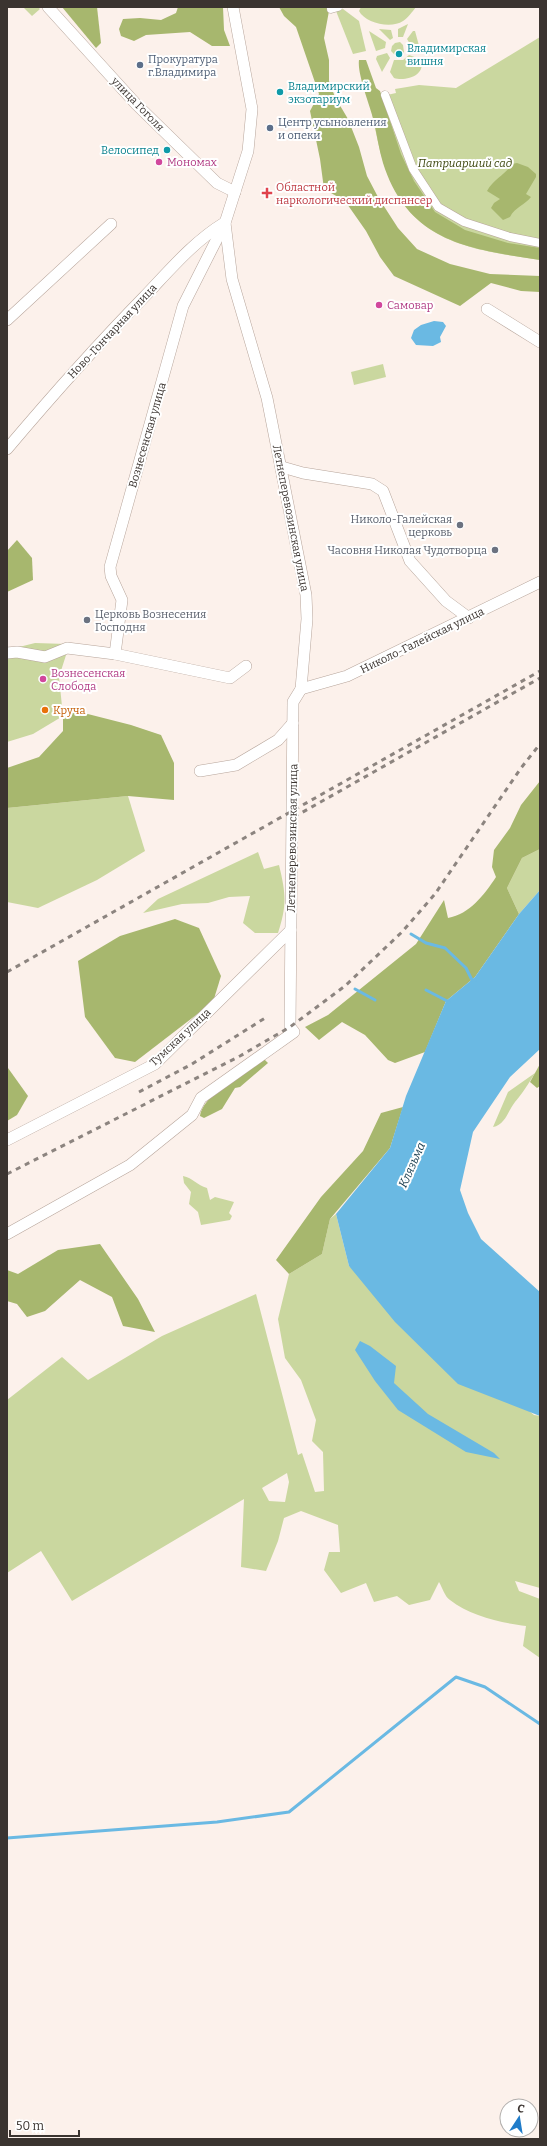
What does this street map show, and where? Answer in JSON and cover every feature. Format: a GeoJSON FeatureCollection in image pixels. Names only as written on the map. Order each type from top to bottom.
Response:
{"type":"FeatureCollection","features":[{"type":"Feature","properties":{"kind":"street","name":"улица Гоголя"},"geometry":{"type":"LineString","coordinates":[[48,7],[136,104],[217,183],[235,192]]}},
{"type":"Feature","properties":{"kind":"street","name":"Летнеперевозинская улица"},"geometry":{"type":"LineString","coordinates":[[7,1234],[130,1165],[192,1115],[202,1098],[294,1032],[290,1027],[293,702],[301,689],[307,619],[306,595],[282,467],[267,398],[232,279],[225,223],[248,151],[252,109],[233,7]]}},
{"type":"Feature","properties":{"kind":"street"},"geometry":{"type":"LineString","coordinates":[[385,95],[413,169],[438,207],[464,222],[510,237],[540,243]]}},
{"type":"Feature","properties":{"kind":"street","name":"Ново-Гончарная улица"},"geometry":{"type":"LineString","coordinates":[[7,448],[80,363],[163,276],[207,234],[225,223]]}},
{"type":"Feature","properties":{"kind":"street","name":"Вознесенская улица"},"geometry":{"type":"LineString","coordinates":[[115,654],[122,600],[111,576],[110,567],[183,306],[225,223]]}},
{"type":"Feature","properties":{"kind":"street"},"geometry":{"type":"LineString","coordinates":[[7,320],[111,224]]}},
{"type":"Feature","properties":{"kind":"street"},"geometry":{"type":"LineString","coordinates":[[487,309],[540,342]]}},
{"type":"Feature","properties":{"kind":"street"},"geometry":{"type":"LineString","coordinates":[[282,467],[303,473],[372,484],[383,491],[410,561],[446,601],[469,618]]}},
{"type":"Feature","properties":{"kind":"street","name":"Николо-Галейская улица"},"geometry":{"type":"LineString","coordinates":[[301,689],[347,676],[469,618],[540,582]]}},
{"type":"Feature","properties":{"kind":"street"},"geometry":{"type":"LineString","coordinates":[[7,653],[17,652],[45,657],[67,648],[115,654],[230,678],[246,666]]}},
{"type":"Feature","properties":{"kind":"street"},"geometry":{"type":"LineString","coordinates":[[200,771],[236,765],[278,740],[293,723]]}},
{"type":"Feature","properties":{"kind":"street","name":"Тумская улица"},"geometry":{"type":"LineString","coordinates":[[7,1140],[155,1064],[291,930]]}},
{"type":"Feature","properties":{"kind":"green space"},"geometry":{"type":"Polygon","coordinates":[[[23,7],[38,7],[40,9],[32,16],[23,7]]]}},
{"type":"Feature","properties":{"kind":"green space"},"geometry":{"type":"Polygon","coordinates":[[[62,7],[97,7],[101,43],[96,48],[62,7]]]}},
{"type":"Feature","properties":{"kind":"green space"},"geometry":{"type":"Polygon","coordinates":[[[178,7],[223,7],[224,30],[230,46],[212,46],[190,32],[146,35],[134,41],[121,36],[119,29],[123,19],[140,18],[161,20],[176,13],[178,7]]]}},
{"type":"Feature","properties":{"kind":"green space"},"geometry":{"type":"Polygon","coordinates":[[[279,7],[327,7],[329,11],[324,38],[329,60],[329,81],[335,97],[348,119],[359,147],[367,176],[378,197],[398,228],[417,249],[450,264],[490,274],[540,276],[540,292],[521,291],[491,283],[460,306],[394,276],[380,257],[366,231],[345,201],[324,189],[320,159],[310,111],[319,94],[296,27],[284,16],[279,7]]]}},
{"type":"Feature","properties":{"kind":"green space"},"geometry":{"type":"Polygon","coordinates":[[[361,7],[416,7],[403,21],[385,25],[372,22],[367,19],[359,11],[361,7]]]}},
{"type":"Feature","properties":{"kind":"green space"},"geometry":{"type":"Polygon","coordinates":[[[343,9],[359,21],[366,51],[353,54],[336,11],[343,9]]]}},
{"type":"Feature","properties":{"kind":"green space"},"geometry":{"type":"Polygon","coordinates":[[[408,24],[403,37],[398,37],[398,29],[408,24]]]}},
{"type":"Feature","properties":{"kind":"green space"},"geometry":{"type":"Polygon","coordinates":[[[379,29],[391,30],[393,38],[390,40],[379,29]]]}},
{"type":"Feature","properties":{"kind":"green space"},"geometry":{"type":"Polygon","coordinates":[[[369,31],[386,42],[385,48],[376,51],[369,31]]]}},
{"type":"Feature","properties":{"kind":"green space"},"geometry":{"type":"Polygon","coordinates":[[[413,31],[415,31],[421,53],[410,50],[410,44],[407,39],[413,31]]]}},
{"type":"Feature","properties":{"kind":"green space","name":"Патриарший сад"},"geometry":{"type":"Polygon","coordinates":[[[540,37],[540,260],[466,246],[445,238],[426,226],[409,211],[395,190],[384,164],[377,140],[369,99],[396,93],[395,89],[419,85],[456,88],[540,37]]]}},
{"type":"Feature","properties":{"kind":"green space"},"geometry":{"type":"Polygon","coordinates":[[[400,42],[403,45],[404,52],[403,54],[401,51],[397,51],[396,56],[391,51],[392,46],[395,43],[400,42]]]}},
{"type":"Feature","properties":{"kind":"green space"},"geometry":{"type":"Polygon","coordinates":[[[387,53],[390,58],[382,72],[376,59],[377,56],[387,53]]]}},
{"type":"Feature","properties":{"kind":"green space"},"geometry":{"type":"Polygon","coordinates":[[[409,55],[420,59],[422,65],[421,69],[414,76],[409,78],[394,78],[390,72],[394,60],[403,60],[409,55]]]}},
{"type":"Feature","properties":{"kind":"green space"},"geometry":{"type":"Polygon","coordinates":[[[359,60],[366,60],[376,88],[380,91],[401,154],[414,181],[435,212],[465,230],[508,243],[540,248],[540,260],[489,251],[444,237],[425,226],[408,210],[394,189],[383,163],[374,122],[360,73],[359,60]]]}},
{"type":"Feature","properties":{"kind":"green space"},"geometry":{"type":"Polygon","coordinates":[[[517,163],[528,167],[536,174],[536,177],[526,194],[531,197],[510,217],[503,220],[491,208],[494,203],[500,199],[487,191],[512,164],[517,163]]]}},
{"type":"Feature","properties":{"kind":"green space"},"geometry":{"type":"Polygon","coordinates":[[[383,364],[386,377],[354,385],[351,372],[383,364]]]}},
{"type":"Feature","properties":{"kind":"green space"},"geometry":{"type":"Polygon","coordinates":[[[17,540],[32,558],[33,580],[7,592],[7,551],[17,540]]]}},
{"type":"Feature","properties":{"kind":"green space"},"geometry":{"type":"Polygon","coordinates":[[[35,643],[67,644],[67,652],[59,677],[63,716],[33,734],[7,742],[7,650],[35,643]]]}},
{"type":"Feature","properties":{"kind":"green space"},"geometry":{"type":"Polygon","coordinates":[[[76,711],[131,725],[161,735],[174,763],[174,800],[128,796],[7,808],[7,768],[39,757],[63,731],[63,716],[76,711]]]}},
{"type":"Feature","properties":{"kind":"green space"},"geometry":{"type":"Polygon","coordinates":[[[540,781],[540,849],[522,858],[507,888],[519,914],[475,977],[446,1001],[425,1052],[395,1063],[388,1060],[365,1035],[342,1022],[319,1040],[305,1027],[328,1015],[416,944],[444,900],[448,918],[456,916],[476,903],[496,877],[492,867],[494,850],[510,828],[521,805],[540,781]]]}},
{"type":"Feature","properties":{"kind":"green space"},"geometry":{"type":"Polygon","coordinates":[[[128,796],[145,851],[97,880],[38,908],[7,902],[7,808],[128,796]]]}},
{"type":"Feature","properties":{"kind":"green space"},"geometry":{"type":"Polygon","coordinates":[[[540,849],[540,890],[519,914],[507,888],[522,858],[540,849]]]}},
{"type":"Feature","properties":{"kind":"green space"},"geometry":{"type":"Polygon","coordinates":[[[258,852],[264,869],[279,865],[284,892],[284,907],[278,933],[255,933],[243,923],[250,896],[229,897],[208,903],[182,904],[143,913],[158,899],[258,852]]]}},
{"type":"Feature","properties":{"kind":"green space"},"geometry":{"type":"Polygon","coordinates":[[[175,919],[199,928],[221,976],[213,1002],[135,1062],[115,1058],[85,1017],[78,961],[120,936],[175,919]]]}},
{"type":"Feature","properties":{"kind":"green space"},"geometry":{"type":"Polygon","coordinates":[[[262,1057],[268,1063],[240,1087],[235,1088],[222,1109],[204,1118],[200,1116],[208,1100],[216,1092],[235,1076],[262,1057]]]}},
{"type":"Feature","properties":{"kind":"green space"},"geometry":{"type":"Polygon","coordinates":[[[540,1064],[540,1086],[537,1088],[530,1082],[540,1064]]]}},
{"type":"Feature","properties":{"kind":"green space"},"geometry":{"type":"Polygon","coordinates":[[[8,1068],[28,1096],[17,1115],[7,1121],[8,1068]]]}},
{"type":"Feature","properties":{"kind":"green space"},"geometry":{"type":"Polygon","coordinates":[[[535,1073],[501,1124],[493,1127],[508,1092],[535,1073]]]}},
{"type":"Feature","properties":{"kind":"green space"},"geometry":{"type":"Polygon","coordinates":[[[403,1107],[390,1148],[330,1219],[322,1254],[289,1274],[276,1260],[321,1197],[363,1151],[381,1113],[403,1107]]]}},
{"type":"Feature","properties":{"kind":"green space"},"geometry":{"type":"Polygon","coordinates":[[[183,1176],[190,1178],[207,1188],[210,1200],[215,1197],[234,1202],[229,1213],[232,1216],[230,1220],[201,1225],[198,1212],[189,1204],[191,1192],[184,1183],[183,1176]]]}},
{"type":"Feature","properties":{"kind":"green space"},"geometry":{"type":"Polygon","coordinates":[[[336,1214],[349,1266],[534,1415],[540,1416],[540,1588],[515,1581],[519,1591],[540,1599],[540,1658],[523,1646],[526,1626],[486,1618],[458,1606],[448,1599],[439,1582],[430,1600],[409,1605],[397,1596],[374,1602],[366,1583],[341,1593],[324,1570],[329,1552],[340,1552],[338,1525],[301,1511],[284,1518],[278,1541],[266,1571],[241,1567],[244,1499],[72,1601],[41,1551],[7,1573],[7,1400],[62,1357],[88,1380],[162,1336],[256,1294],[298,1455],[302,1453],[315,1492],[324,1491],[323,1452],[312,1441],[316,1420],[301,1380],[285,1358],[278,1319],[289,1274],[322,1254],[330,1219],[336,1214]],[[287,1473],[262,1488],[269,1501],[285,1502],[289,1482],[287,1473]]]}},
{"type":"Feature","properties":{"kind":"green space"},"geometry":{"type":"Polygon","coordinates":[[[100,1244],[138,1299],[155,1332],[123,1326],[112,1297],[80,1280],[45,1311],[27,1317],[17,1304],[7,1301],[7,1270],[18,1274],[58,1250],[100,1244]]]}},
{"type":"Feature","properties":{"kind":"water"},"geometry":{"type":"Polygon","coordinates":[[[434,321],[443,322],[446,326],[440,337],[441,342],[433,346],[416,345],[411,338],[414,330],[421,325],[434,321]]]}},
{"type":"Feature","properties":{"kind":"water","name":"Клязьма"},"geometry":{"type":"Polygon","coordinates":[[[540,890],[540,1049],[510,1077],[473,1132],[460,1190],[468,1213],[481,1239],[540,1292],[540,1416],[458,1384],[395,1322],[349,1266],[336,1214],[390,1148],[406,1096],[446,1001],[475,977],[519,914],[540,890]]]}},
{"type":"Feature","properties":{"kind":"water"},"geometry":{"type":"Polygon","coordinates":[[[360,1341],[370,1346],[396,1366],[394,1383],[428,1414],[494,1453],[500,1459],[466,1452],[398,1410],[375,1381],[355,1350],[360,1341]]]}},
{"type":"Feature","properties":{"kind":"waterway"},"geometry":{"type":"LineString","coordinates":[[411,934],[426,943],[445,948],[466,968],[472,980],[475,980]]}},
{"type":"Feature","properties":{"kind":"waterway"},"geometry":{"type":"LineString","coordinates":[[355,989],[375,1000]]}},
{"type":"Feature","properties":{"kind":"waterway"},"geometry":{"type":"LineString","coordinates":[[426,990],[449,1002]]}},
{"type":"Feature","properties":{"kind":"waterway"},"geometry":{"type":"LineString","coordinates":[[7,1838],[217,1822],[289,1812],[456,1677],[485,1687],[540,1724]]}},
{"type":"Feature","properties":{"kind":"railway"},"geometry":{"type":"LineString","coordinates":[[7,972],[540,671]]}},
{"type":"Feature","properties":{"kind":"railway"},"geometry":{"type":"LineString","coordinates":[[294,817],[540,678]]}},
{"type":"Feature","properties":{"kind":"railway"},"geometry":{"type":"LineString","coordinates":[[7,1174],[240,1056],[290,1027],[345,986],[402,932],[435,894],[521,768],[540,744]]}},
{"type":"Feature","properties":{"kind":"railway"},"geometry":{"type":"LineString","coordinates":[[139,1092],[192,1064],[265,1018]]}},
{"type":"Feature","properties":{"kind":"place","name":"Владимирская вишня"},"geometry":{"type":"Point","coordinates":[399,54]}},
{"type":"Feature","properties":{"kind":"place","name":"Прокуратура г.Владимира"},"geometry":{"type":"Point","coordinates":[140,65]}},
{"type":"Feature","properties":{"kind":"place","name":"Владимирский экзотариум"},"geometry":{"type":"Point","coordinates":[280,92]}},
{"type":"Feature","properties":{"kind":"place","name":"Центр усыновления и опеки"},"geometry":{"type":"Point","coordinates":[270,128]}},
{"type":"Feature","properties":{"kind":"place","name":"Велосипед"},"geometry":{"type":"Point","coordinates":[167,150]}},
{"type":"Feature","properties":{"kind":"place","name":"Мономах"},"geometry":{"type":"Point","coordinates":[159,162]}},
{"type":"Feature","properties":{"kind":"place","name":"Областной наркологический диспансер"},"geometry":{"type":"Point","coordinates":[267,193]}},
{"type":"Feature","properties":{"kind":"place","name":"Самовар"},"geometry":{"type":"Point","coordinates":[379,305]}},
{"type":"Feature","properties":{"kind":"place","name":"Николо-Галейская церковь"},"geometry":{"type":"Point","coordinates":[460,525]}},
{"type":"Feature","properties":{"kind":"place","name":"Часовня Николая Чудотворца"},"geometry":{"type":"Point","coordinates":[495,550]}},
{"type":"Feature","properties":{"kind":"place","name":"Церковь Вознесения Господня"},"geometry":{"type":"Point","coordinates":[87,620]}},
{"type":"Feature","properties":{"kind":"place","name":"Вознесенская Слобода"},"geometry":{"type":"Point","coordinates":[43,679]}},
{"type":"Feature","properties":{"kind":"place","name":"Круча"},"geometry":{"type":"Point","coordinates":[45,710]}}]}
